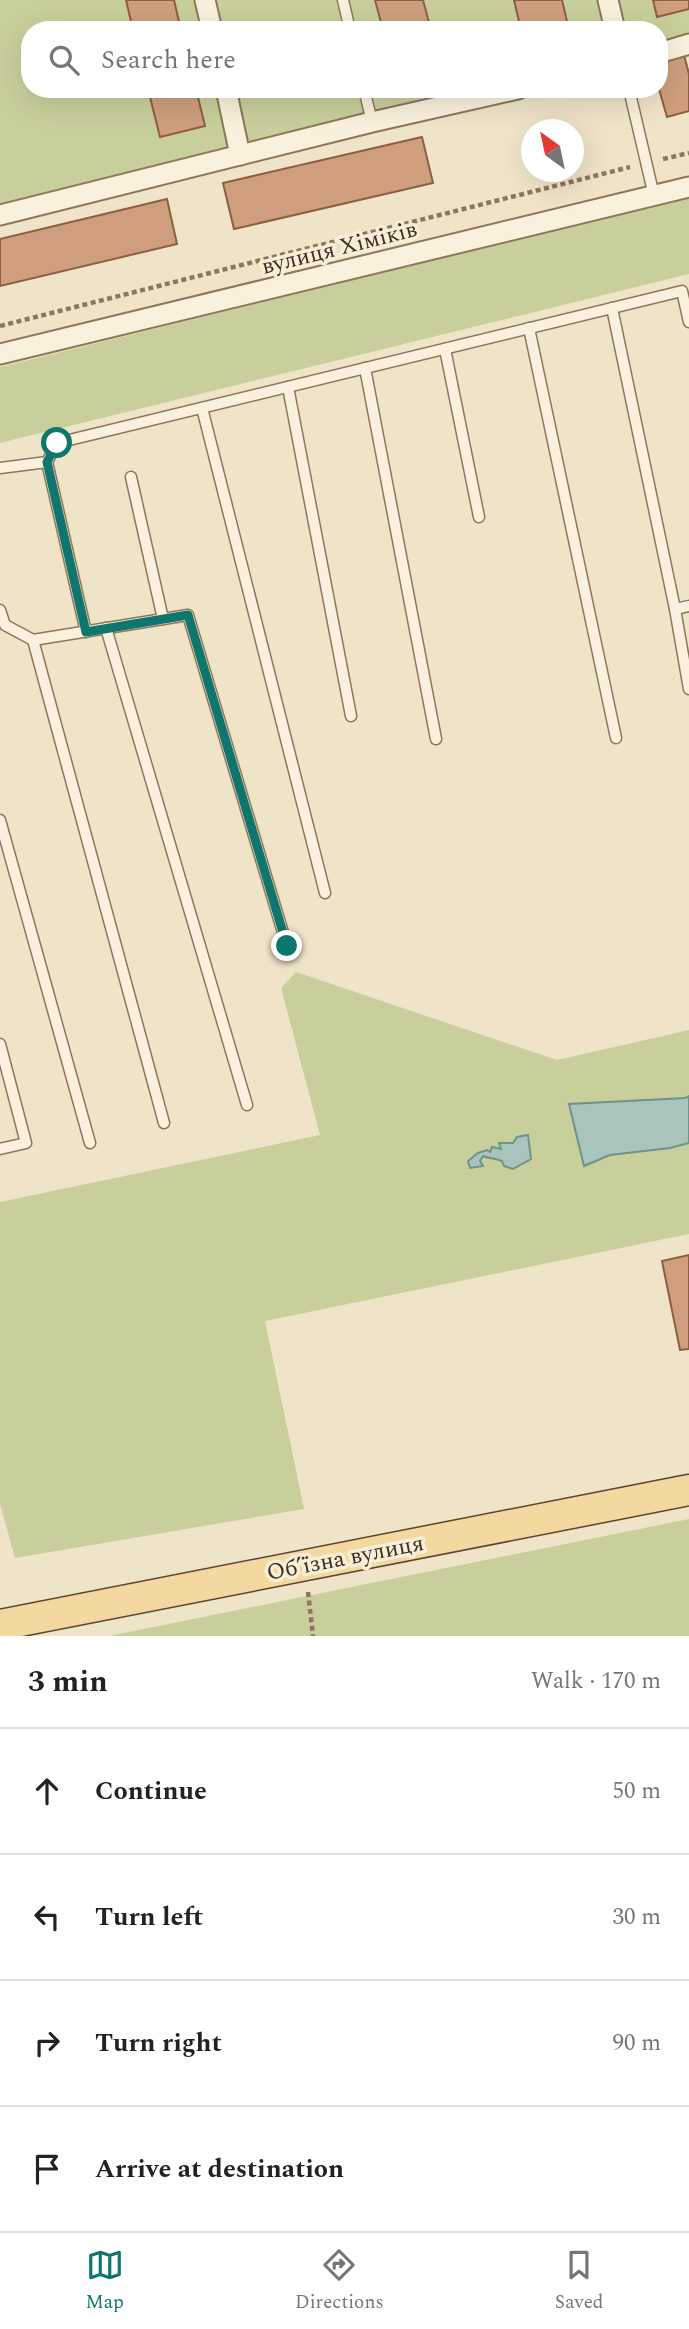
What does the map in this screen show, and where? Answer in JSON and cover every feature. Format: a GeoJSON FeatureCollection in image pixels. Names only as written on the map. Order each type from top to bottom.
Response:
{"type":"FeatureCollection","features":[{"type":"Feature","properties":{"kind":"main road","name":"Обʼїзна вулиця"},"geometry":{"type":"LineString","coordinates":[[0,1625],[689,1490]]}},
{"type":"Feature","properties":{"kind":"street"},"geometry":{"type":"LineString","coordinates":[[205,0],[210,21]]}},
{"type":"Feature","properties":{"kind":"street"},"geometry":{"type":"LineString","coordinates":[[608,0],[613,21]]}},
{"type":"Feature","properties":{"kind":"street"},"geometry":{"type":"LineString","coordinates":[[668,50],[689,44]]}},
{"type":"Feature","properties":{"kind":"street"},"geometry":{"type":"LineString","coordinates":[[228,98],[240,155]]}},
{"type":"Feature","properties":{"kind":"street"},"geometry":{"type":"LineString","coordinates":[[0,215],[478,98]]}},
{"type":"Feature","properties":{"kind":"street","name":"вулиця Хіміків"},"geometry":{"type":"LineString","coordinates":[[0,354],[689,187]]}},
{"type":"Feature","properties":{"kind":"lane"},"geometry":{"type":"LineString","coordinates":[[343,0],[348,21]]}},
{"type":"Feature","properties":{"kind":"lane"},"geometry":{"type":"LineString","coordinates":[[366,98],[372,122]]}},
{"type":"Feature","properties":{"kind":"lane"},"geometry":{"type":"LineString","coordinates":[[631,98],[654,196]]}},
{"type":"Feature","properties":{"kind":"lane"},"geometry":{"type":"LineString","coordinates":[[86,632],[47,462],[57,443],[682,291],[689,322]]}},
{"type":"Feature","properties":{"kind":"lane"},"geometry":{"type":"LineString","coordinates":[[611,308],[675,609],[689,688]]}},
{"type":"Feature","properties":{"kind":"lane"},"geometry":{"type":"LineString","coordinates":[[529,328],[616,738]]}},
{"type":"Feature","properties":{"kind":"lane"},"geometry":{"type":"LineString","coordinates":[[445,349],[479,517]]}},
{"type":"Feature","properties":{"kind":"lane"},"geometry":{"type":"LineString","coordinates":[[365,368],[436,739]]}},
{"type":"Feature","properties":{"kind":"lane"},"geometry":{"type":"LineString","coordinates":[[288,387],[351,716]]}},
{"type":"Feature","properties":{"kind":"lane"},"geometry":{"type":"LineString","coordinates":[[202,408],[325,893]]}},
{"type":"Feature","properties":{"kind":"lane"},"geometry":{"type":"LineString","coordinates":[[0,468],[47,462]]}},
{"type":"Feature","properties":{"kind":"lane"},"geometry":{"type":"LineString","coordinates":[[131,477],[163,619]]}},
{"type":"Feature","properties":{"kind":"lane"},"geometry":{"type":"LineString","coordinates":[[675,609],[689,606]]}},
{"type":"Feature","properties":{"kind":"lane"},"geometry":{"type":"LineString","coordinates":[[0,610],[5,625],[33,640],[188,615],[287,946]]}},
{"type":"Feature","properties":{"kind":"lane"},"geometry":{"type":"LineString","coordinates":[[106,628],[247,1105]]}},
{"type":"Feature","properties":{"kind":"lane"},"geometry":{"type":"LineString","coordinates":[[33,640],[164,1123]]}},
{"type":"Feature","properties":{"kind":"lane"},"geometry":{"type":"LineString","coordinates":[[0,820],[90,1143]]}},
{"type":"Feature","properties":{"kind":"lane"},"geometry":{"type":"LineString","coordinates":[[0,1044],[2,1060],[26,1143],[0,1149]]}},
{"type":"Feature","properties":{"kind":"path"},"geometry":{"type":"LineString","coordinates":[[0,326],[689,153]]}},
{"type":"Feature","properties":{"kind":"path"},"geometry":{"type":"LineString","coordinates":[[304,1565],[313,1636]]}},
{"type":"Feature","properties":{"kind":"green space"},"geometry":{"type":"Polygon","coordinates":[[[0,0],[689,0],[689,57],[668,62],[668,21],[21,21],[21,98],[519,98],[0,225],[0,0]]]}},
{"type":"Feature","properties":{"kind":"green space"},"geometry":{"type":"Polygon","coordinates":[[[689,197],[689,274],[0,443],[0,367],[689,197]]]}},
{"type":"Feature","properties":{"kind":"green space"},"geometry":{"type":"Polygon","coordinates":[[[296,972],[557,1060],[689,1030],[689,1234],[265,1321],[304,1509],[15,1558],[0,1504],[0,1202],[320,1135],[281,988],[296,972]]]}},
{"type":"Feature","properties":{"kind":"green space"},"geometry":{"type":"Polygon","coordinates":[[[689,1519],[689,1636],[109,1636],[689,1519]]]}},
{"type":"Feature","properties":{"kind":"water"},"geometry":{"type":"Polygon","coordinates":[[[689,1096],[689,1143],[610,1155],[584,1166],[569,1104],[689,1096]]]}},
{"type":"Feature","properties":{"kind":"water"},"geometry":{"type":"Polygon","coordinates":[[[528,1135],[531,1159],[513,1169],[504,1166],[502,1161],[483,1156],[480,1161],[483,1166],[470,1168],[468,1161],[478,1153],[487,1150],[490,1152],[492,1147],[501,1149],[499,1143],[513,1143],[517,1137],[528,1135]]]}},
{"type":"Feature","properties":{"kind":"building"},"geometry":{"type":"Polygon","coordinates":[[[126,0],[174,0],[179,21],[131,21],[126,0]]]}},
{"type":"Feature","properties":{"kind":"building"},"geometry":{"type":"Polygon","coordinates":[[[375,0],[423,0],[429,21],[381,21],[375,0]]]}},
{"type":"Feature","properties":{"kind":"building"},"geometry":{"type":"Polygon","coordinates":[[[514,0],[562,0],[567,21],[519,21],[514,0]]]}},
{"type":"Feature","properties":{"kind":"building"},"geometry":{"type":"Polygon","coordinates":[[[653,0],[689,0],[689,9],[657,17],[653,0]]]}},
{"type":"Feature","properties":{"kind":"building"},"geometry":{"type":"Polygon","coordinates":[[[683,51],[689,74],[689,111],[667,117],[662,98],[668,98],[668,55],[683,51]]]}},
{"type":"Feature","properties":{"kind":"building"},"geometry":{"type":"Polygon","coordinates":[[[150,98],[198,98],[205,126],[160,137],[150,98]]]}},
{"type":"Feature","properties":{"kind":"building"},"geometry":{"type":"Polygon","coordinates":[[[422,137],[433,183],[234,229],[223,183],[422,137]]]}},
{"type":"Feature","properties":{"kind":"building"},"geometry":{"type":"Polygon","coordinates":[[[167,199],[177,244],[0,286],[0,239],[167,199]]]}},
{"type":"Feature","properties":{"kind":"building"},"geometry":{"type":"Polygon","coordinates":[[[689,1255],[689,1349],[680,1350],[662,1261],[689,1255]]]}},
{"type":"Feature","properties":{"kind":"route"},"geometry":{"type":"LineString","coordinates":[[57,443],[47,462],[86,632],[188,615],[287,946]]}}]}
